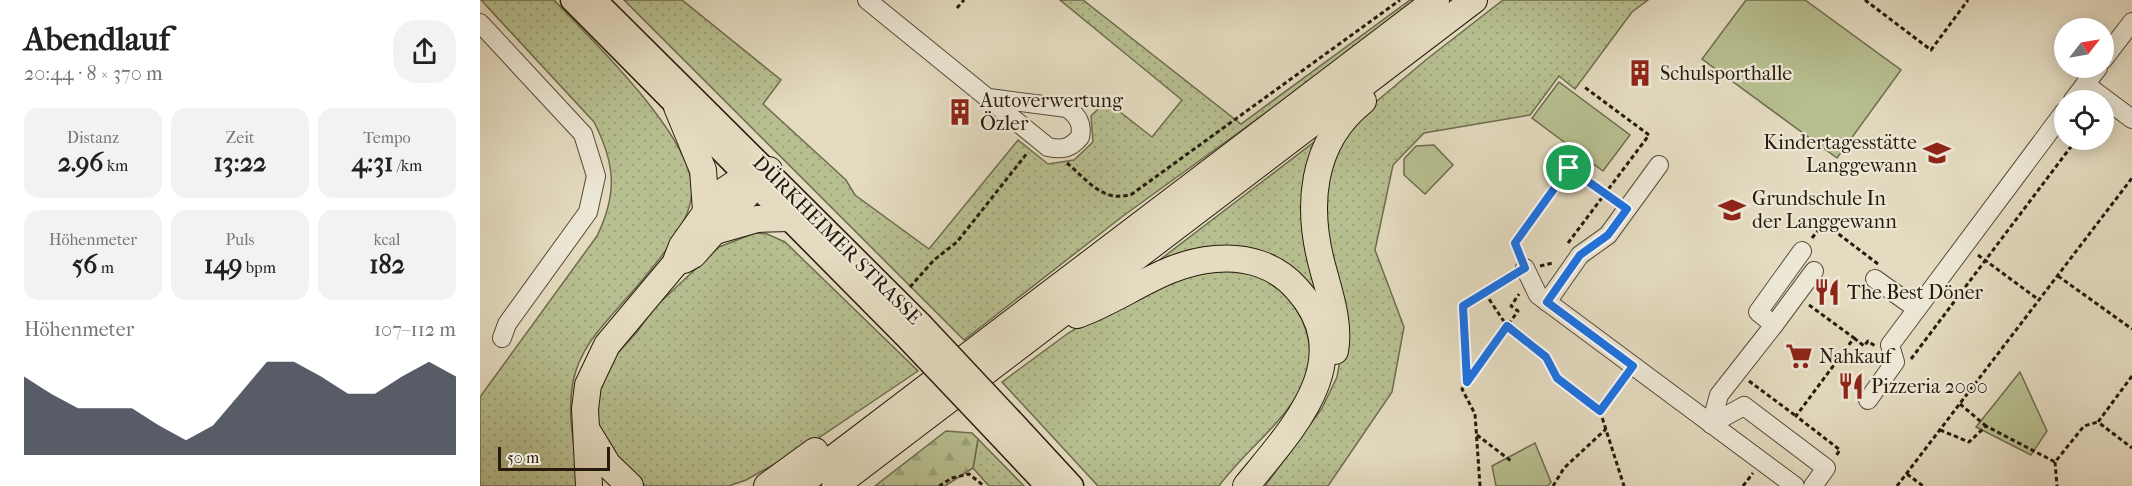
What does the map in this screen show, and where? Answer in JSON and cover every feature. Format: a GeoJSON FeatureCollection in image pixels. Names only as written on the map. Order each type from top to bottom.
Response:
{"type":"FeatureCollection","features":[{"type":"Feature","properties":{"kind":"highway"},"geometry":{"type":"LineString","coordinates":[[797,486],[1436,0]]}},
{"type":"Feature","properties":{"kind":"highway"},"geometry":{"type":"LineString","coordinates":[[835,486],[1474,0]]}},
{"type":"Feature","properties":{"kind":"highway"},"geometry":{"type":"LineString","coordinates":[[1260,486],[1317,406],[1330,381],[1336,346],[1334,311],[1319,255],[1313,220],[1313,185],[1319,161],[1340,124],[1355,107],[1389,80],[1404,53]]}},
{"type":"Feature","properties":{"kind":"highway"},"geometry":{"type":"LineString","coordinates":[[677,107],[703,170],[711,221]]}},
{"type":"Feature","properties":{"kind":"highway"},"geometry":{"type":"LineString","coordinates":[[589,486],[588,431],[585,409],[588,385],[595,366],[623,324],[675,264],[693,255],[711,221],[723,190],[757,177]]}},
{"type":"Feature","properties":{"kind":"highway"},"geometry":{"type":"LineString","coordinates":[[711,221],[789,218]]}},
{"type":"Feature","properties":{"kind":"highway"},"geometry":{"type":"LineString","coordinates":[[1046,326],[1092,310],[1150,278],[1182,265],[1215,258],[1240,259],[1260,263],[1279,272],[1303,296],[1314,313],[1321,331],[1321,371],[1307,405],[1246,486]]}},
{"type":"Feature","properties":{"kind":"highway"},"geometry":{"type":"LineString","coordinates":[[766,485],[867,414],[905,404]]}},
{"type":"Feature","properties":{"kind":"highway"},"geometry":{"type":"LineString","coordinates":[[588,431],[608,465],[630,486]]}},
{"type":"Feature","properties":{"kind":"main road","name":"DÜRKHEIMER STRASSE"},"geometry":{"type":"LineString","coordinates":[[572,0],[677,107],[757,177],[789,218],[912,329]]}},
{"type":"Feature","properties":{"kind":"main road","name":"DÜRKHEIMER STRASSE"},"geometry":{"type":"LineString","coordinates":[[595,0],[757,177],[912,329],[1005,427],[1072,486]]}},
{"type":"Feature","properties":{"kind":"main road","name":"DÜRKHEIMER STRASSE"},"geometry":{"type":"LineString","coordinates":[[1005,427],[1047,486]]}},
{"type":"Feature","properties":{"kind":"street"},"geometry":{"type":"LineString","coordinates":[[867,0],[1043,143],[1060,150],[1074,144],[1082,130],[1076,115],[1067,108],[989,98]]}},
{"type":"Feature","properties":{"kind":"street"},"geometry":{"type":"LineString","coordinates":[[2114,46],[2132,22]]}},
{"type":"Feature","properties":{"kind":"street"},"geometry":{"type":"LineString","coordinates":[[481,24],[583,135],[596,176],[588,212],[507,324],[502,338]]}},
{"type":"Feature","properties":{"kind":"street"},"geometry":{"type":"LineString","coordinates":[[2080,90],[2090,78]]}},
{"type":"Feature","properties":{"kind":"street"},"geometry":{"type":"LineString","coordinates":[[2085,84],[2132,119]]}},
{"type":"Feature","properties":{"kind":"street"},"geometry":{"type":"LineString","coordinates":[[1868,400],[1917,309],[2054,125]]}},
{"type":"Feature","properties":{"kind":"street"},"geometry":{"type":"LineString","coordinates":[[1547,302],[1580,255],[1608,235],[1659,165]]}},
{"type":"Feature","properties":{"kind":"street"},"geometry":{"type":"LineString","coordinates":[[1774,325],[1758,312],[1803,251]]}},
{"type":"Feature","properties":{"kind":"street"},"geometry":{"type":"LineString","coordinates":[[1711,424],[1719,395],[1814,271]]}},
{"type":"Feature","properties":{"kind":"street"},"geometry":{"type":"LineString","coordinates":[[1527,273],[1538,295],[1795,486]]}},
{"type":"Feature","properties":{"kind":"street"},"geometry":{"type":"LineString","coordinates":[[1875,279],[1917,309]]}},
{"type":"Feature","properties":{"kind":"street"},"geometry":{"type":"LineString","coordinates":[[1711,424],[1744,406],[1826,468],[1813,486]]}},
{"type":"Feature","properties":{"kind":"path"},"geometry":{"type":"LineString","coordinates":[[957,8],[964,0]]}},
{"type":"Feature","properties":{"kind":"path"},"geometry":{"type":"LineString","coordinates":[[905,292],[934,260],[957,242],[1043,143],[1106,196],[1120,198],[1132,194],[1400,0]]}},
{"type":"Feature","properties":{"kind":"path"},"geometry":{"type":"LineString","coordinates":[[1865,0],[1931,50],[1968,0]]}},
{"type":"Feature","properties":{"kind":"path"},"geometry":{"type":"LineString","coordinates":[[1565,247],[1649,135],[1583,86]]}},
{"type":"Feature","properties":{"kind":"path"},"geometry":{"type":"LineString","coordinates":[[1892,353],[1910,360],[2068,150]]}},
{"type":"Feature","properties":{"kind":"path"},"geometry":{"type":"LineString","coordinates":[[1480,486],[1475,414],[1462,389],[1518,311],[1510,306],[1527,273],[1515,243],[1569,168],[1627,209]]}},
{"type":"Feature","properties":{"kind":"path"},"geometry":{"type":"LineString","coordinates":[[1897,486],[2132,178]]}},
{"type":"Feature","properties":{"kind":"path"},"geometry":{"type":"LineString","coordinates":[[1803,251],[1824,223],[1879,262],[1870,275],[1875,279]]}},
{"type":"Feature","properties":{"kind":"path"},"geometry":{"type":"LineString","coordinates":[[1965,245],[2039,300]]}},
{"type":"Feature","properties":{"kind":"path"},"geometry":{"type":"LineString","coordinates":[[1467,382],[1463,306],[1527,273],[1552,265],[1558,256]]}},
{"type":"Feature","properties":{"kind":"path"},"geometry":{"type":"LineString","coordinates":[[2057,276],[2132,329]]}},
{"type":"Feature","properties":{"kind":"path"},"geometry":{"type":"LineString","coordinates":[[1485,293],[1507,326],[1546,357],[1557,378],[1600,411],[1624,486]]}},
{"type":"Feature","properties":{"kind":"path"},"geometry":{"type":"LineString","coordinates":[[1796,295],[1854,338],[1796,416]]}},
{"type":"Feature","properties":{"kind":"path"},"geometry":{"type":"LineString","coordinates":[[1600,411],[1633,366]]}},
{"type":"Feature","properties":{"kind":"path"},"geometry":{"type":"LineString","coordinates":[[1737,372],[1840,450],[1826,468]]}},
{"type":"Feature","properties":{"kind":"path"},"geometry":{"type":"LineString","coordinates":[[2057,486],[2055,462],[2084,426],[2098,422],[2132,376]]}},
{"type":"Feature","properties":{"kind":"path"},"geometry":{"type":"LineString","coordinates":[[1960,404],[1986,426],[2055,462]]}},
{"type":"Feature","properties":{"kind":"path"},"geometry":{"type":"LineString","coordinates":[[2098,422],[2132,448]]}},
{"type":"Feature","properties":{"kind":"path"},"geometry":{"type":"LineString","coordinates":[[1940,430],[1969,442],[1986,426]]}},
{"type":"Feature","properties":{"kind":"path"},"geometry":{"type":"LineString","coordinates":[[1553,486],[1564,468],[1606,429]]}},
{"type":"Feature","properties":{"kind":"path"},"geometry":{"type":"LineString","coordinates":[[1477,435],[1511,461]]}},
{"type":"Feature","properties":{"kind":"path"},"geometry":{"type":"LineString","coordinates":[[939,486],[952,478],[969,474],[984,486]]}},
{"type":"Feature","properties":{"kind":"path"},"geometry":{"type":"LineString","coordinates":[[1907,474],[1923,486]]}},
{"type":"Feature","properties":{"kind":"green space"},"geometry":{"type":"Polygon","coordinates":[[[481,0],[554,0],[613,62],[657,115],[675,142],[687,166],[692,188],[691,202],[686,216],[671,244],[596,334],[582,356],[577,369],[571,395],[571,409],[572,434],[580,486],[480,486],[480,397],[597,236],[604,220],[611,192],[610,165],[594,122],[481,0]]]}},
{"type":"Feature","properties":{"kind":"green space"},"geometry":{"type":"Polygon","coordinates":[[[624,0],[682,0],[781,80],[763,104],[846,180],[855,195],[929,249],[1018,140],[1048,164],[1074,160],[1093,142],[1091,116],[1106,101],[1152,137],[1182,100],[1060,0],[1083,0],[1241,124],[1410,0],[1422,0],[1123,216],[964,340],[624,0]]]}},
{"type":"Feature","properties":{"kind":"green space"},"geometry":{"type":"Polygon","coordinates":[[[1503,0],[1648,0],[1632,12],[1575,89],[1559,76],[1530,115],[1424,133],[1393,165],[1375,250],[1404,327],[1392,392],[1328,486],[1265,486],[1322,408],[1337,377],[1342,349],[1320,195],[1340,132],[1427,59],[1503,0]]]}},
{"type":"Feature","properties":{"kind":"green space"},"geometry":{"type":"Polygon","coordinates":[[[1746,0],[1805,0],[1901,70],[1837,158],[1702,59],[1746,0]]]}},
{"type":"Feature","properties":{"kind":"green space"},"geometry":{"type":"Polygon","coordinates":[[[1559,82],[1630,135],[1603,171],[1532,118],[1559,82]]]}},
{"type":"Feature","properties":{"kind":"green space"},"geometry":{"type":"Polygon","coordinates":[[[1322,136],[1319,161],[1334,311],[1279,272],[1153,265],[1322,136]]]}},
{"type":"Feature","properties":{"kind":"green space"},"geometry":{"type":"Polygon","coordinates":[[[1434,145],[1453,165],[1425,194],[1404,175],[1404,159],[1416,146],[1434,145]]]}},
{"type":"Feature","properties":{"kind":"green space"},"geometry":{"type":"Polygon","coordinates":[[[755,233],[767,234],[785,242],[918,371],[805,447],[746,480],[729,486],[647,486],[629,477],[601,434],[596,415],[595,394],[606,366],[637,332],[654,308],[719,247],[755,233]]]}},
{"type":"Feature","properties":{"kind":"green space"},"geometry":{"type":"Polygon","coordinates":[[[1211,269],[1237,271],[1260,278],[1280,290],[1289,299],[1297,310],[1308,337],[1309,362],[1302,385],[1290,407],[1219,486],[1098,486],[1002,382],[1067,334],[1120,301],[1173,276],[1211,269]]]}},
{"type":"Feature","properties":{"kind":"green space"},"geometry":{"type":"Polygon","coordinates":[[[2020,372],[2047,431],[2031,455],[1976,427],[2020,372]]]}},
{"type":"Feature","properties":{"kind":"green space"},"geometry":{"type":"Polygon","coordinates":[[[946,431],[972,433],[978,439],[973,468],[945,486],[875,486],[946,431]]]}},
{"type":"Feature","properties":{"kind":"green space"},"geometry":{"type":"Polygon","coordinates":[[[978,439],[1024,486],[989,486],[973,468],[978,439]]]}},
{"type":"Feature","properties":{"kind":"green space"},"geometry":{"type":"Polygon","coordinates":[[[1535,443],[1551,482],[1548,486],[1496,486],[1492,466],[1535,443]]]}},
{"type":"Feature","properties":{"kind":"place","name":"Schulsporthalle"},"geometry":{"type":"Point","coordinates":[1640,73]}},
{"type":"Feature","properties":{"kind":"place","name":"Autoverwertung Özler"},"geometry":{"type":"Point","coordinates":[960,112]}},
{"type":"Feature","properties":{"kind":"place","name":"Kindertagesstätte Langgewann"},"geometry":{"type":"Point","coordinates":[1937,153]}},
{"type":"Feature","properties":{"kind":"place","name":"Grundschule In der Langgewann"},"geometry":{"type":"Point","coordinates":[1732,210]}},
{"type":"Feature","properties":{"kind":"place","name":"The Best Döner"},"geometry":{"type":"Point","coordinates":[1827,292]}},
{"type":"Feature","properties":{"kind":"place","name":"Nahkauf"},"geometry":{"type":"Point","coordinates":[1799,356]}},
{"type":"Feature","properties":{"kind":"place","name":"Pizzeria 2000"},"geometry":{"type":"Point","coordinates":[1851,386]}},
{"type":"Feature","properties":{"kind":"route"},"geometry":{"type":"LineString","coordinates":[[1569,168],[1627,209],[1608,235],[1580,255],[1547,302],[1633,366],[1600,411],[1557,378],[1546,357],[1507,326],[1467,382],[1463,306],[1525,268],[1515,243],[1569,168]]}}]}
